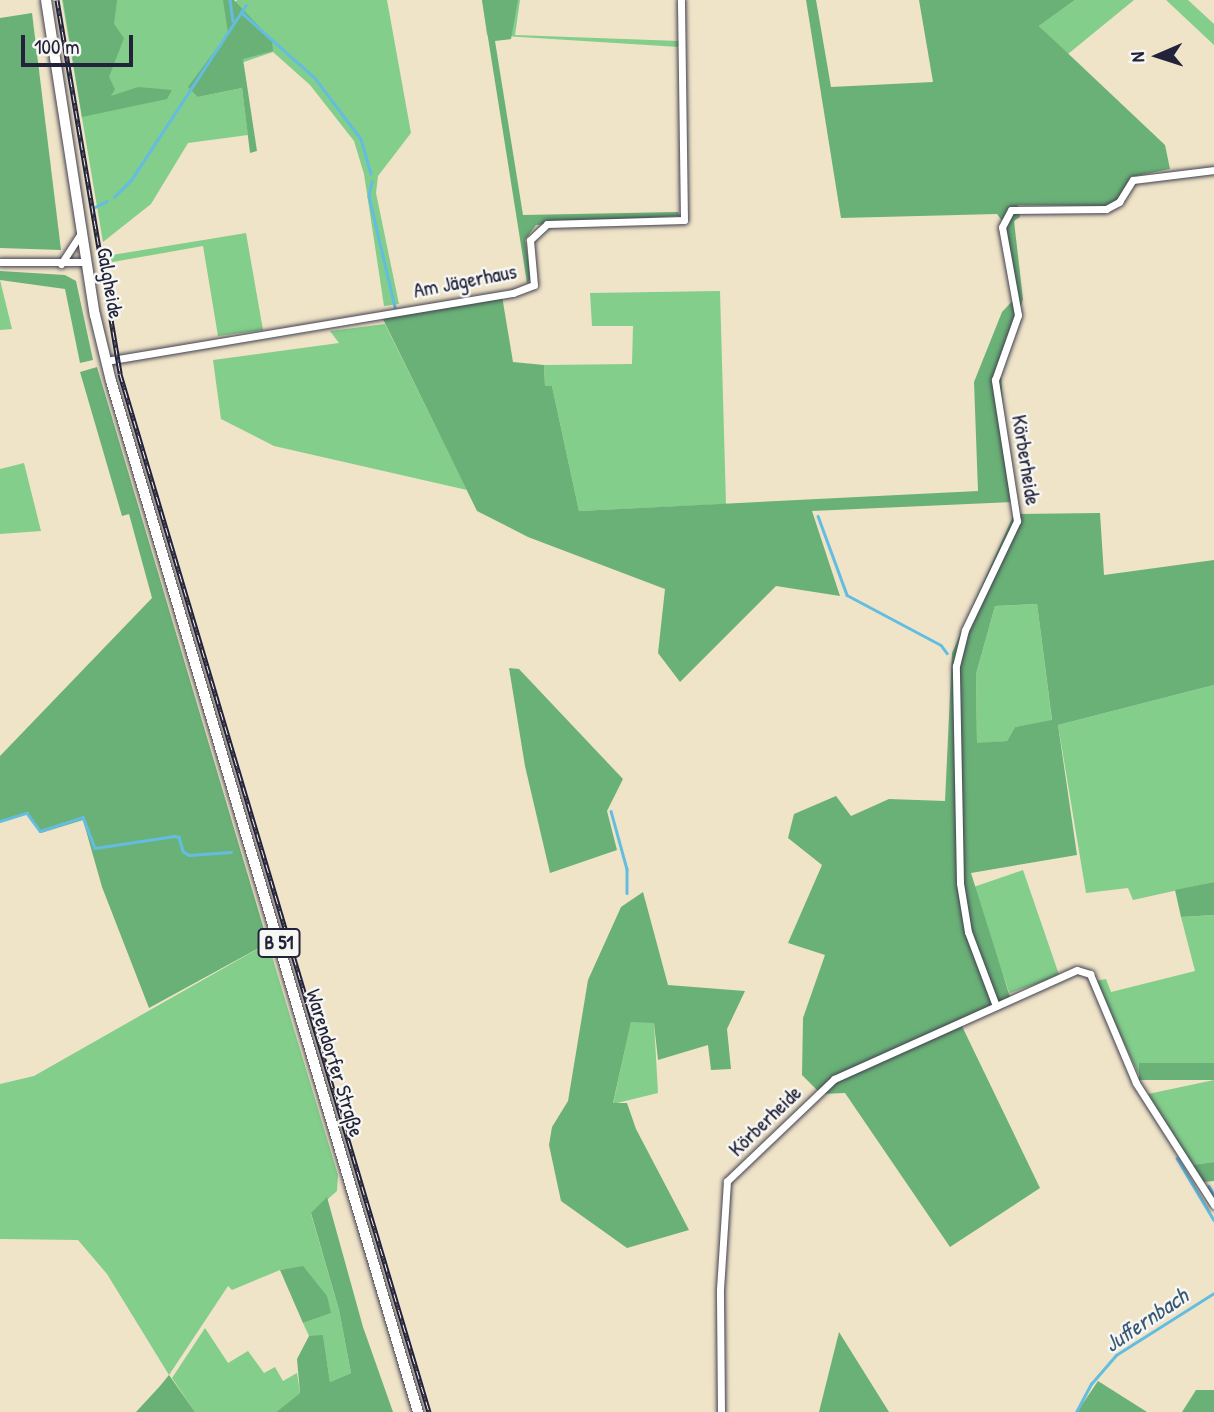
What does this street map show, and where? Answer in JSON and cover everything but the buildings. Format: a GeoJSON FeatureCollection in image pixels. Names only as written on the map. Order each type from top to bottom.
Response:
{"type":"FeatureCollection","features":[{"type":"Feature","properties":{"kind":"main road","name":"Galgheide"},"geometry":{"type":"LineString","coordinates":[[46,0],[82,232],[106,361],[166,565]]}},
{"type":"Feature","properties":{"kind":"main road","name":"Warendorfer Straße"},"geometry":{"type":"LineString","coordinates":[[166,565],[418,1412]]}},
{"type":"Feature","properties":{"kind":"street","name":"Am Jägerhaus"},"geometry":{"type":"LineString","coordinates":[[106,361],[513,293],[534,285],[530,240],[547,224],[684,220],[681,0]]}},
{"type":"Feature","properties":{"kind":"street","name":"Körberheide"},"geometry":{"type":"LineString","coordinates":[[996,1006],[968,932],[960,883],[956,666],[965,630],[1017,521],[995,380],[1018,315],[1002,227],[1011,210],[1106,209],[1119,202],[1133,180],[1214,170]]}},
{"type":"Feature","properties":{"kind":"street"},"geometry":{"type":"LineString","coordinates":[[61,264],[82,232]]}},
{"type":"Feature","properties":{"kind":"street"},"geometry":{"type":"LineString","coordinates":[[0,262],[87,262]]}},
{"type":"Feature","properties":{"kind":"street","name":"Körberheide"},"geometry":{"type":"LineString","coordinates":[[721,1412],[720,1289],[727,1181],[834,1079],[996,1006],[1085,969],[1136,1083],[1214,1205]]}},
{"type":"Feature","properties":{"kind":"green space"},"geometry":{"type":"Polygon","coordinates":[[[62,0],[232,0],[233,5],[237,0],[387,0],[411,133],[378,176],[376,193],[399,304],[384,306],[364,174],[354,141],[310,85],[273,52],[241,63],[198,97],[242,88],[248,135],[188,143],[151,204],[103,242],[62,0]]]}},
{"type":"Feature","properties":{"kind":"green space"},"geometry":{"type":"Polygon","coordinates":[[[63,0],[117,0],[114,24],[124,38],[109,77],[115,89],[111,96],[138,87],[172,90],[167,99],[82,117],[63,0]]]}},
{"type":"Feature","properties":{"kind":"green space"},"geometry":{"type":"Polygon","coordinates":[[[223,0],[234,0],[272,40],[273,51],[243,59],[257,151],[250,153],[242,88],[198,97],[188,87],[228,33],[223,0]]]}},
{"type":"Feature","properties":{"kind":"green space"},"geometry":{"type":"Polygon","coordinates":[[[482,0],[520,0],[515,35],[679,41],[679,47],[487,35],[482,0]]]}},
{"type":"Feature","properties":{"kind":"green space"},"geometry":{"type":"Polygon","coordinates":[[[482,0],[518,0],[511,39],[495,41],[523,215],[678,212],[679,216],[536,225],[525,240],[531,278],[527,283],[482,0]]]}},
{"type":"Feature","properties":{"kind":"green space"},"geometry":{"type":"Polygon","coordinates":[[[806,0],[816,0],[831,87],[933,82],[919,0],[1075,0],[1039,26],[1165,145],[1170,169],[1131,177],[1118,199],[1105,206],[1018,205],[1020,217],[1014,221],[1023,299],[1001,375],[1008,484],[1013,502],[812,511],[840,596],[776,586],[680,682],[658,653],[665,589],[528,537],[477,511],[382,317],[502,296],[513,362],[544,365],[545,386],[552,386],[579,511],[978,491],[974,382],[1002,312],[1018,295],[1006,226],[997,214],[841,218],[806,0]]]}},
{"type":"Feature","properties":{"kind":"green space"},"geometry":{"type":"Polygon","coordinates":[[[1075,0],[1134,0],[1068,54],[1039,26],[1075,0]]]}},
{"type":"Feature","properties":{"kind":"green space"},"geometry":{"type":"Polygon","coordinates":[[[1166,0],[1188,0],[1214,24],[1214,45],[1166,0]]]}},
{"type":"Feature","properties":{"kind":"green space"},"geometry":{"type":"Polygon","coordinates":[[[32,13],[61,250],[0,248],[0,18],[32,13]]]}},
{"type":"Feature","properties":{"kind":"green space"},"geometry":{"type":"Polygon","coordinates":[[[246,233],[263,330],[218,336],[203,246],[107,263],[106,256],[246,233]]]}},
{"type":"Feature","properties":{"kind":"green space"},"geometry":{"type":"Polygon","coordinates":[[[0,271],[65,275],[76,281],[93,360],[80,363],[65,289],[0,280],[0,271]]]}},
{"type":"Feature","properties":{"kind":"green space"},"geometry":{"type":"Polygon","coordinates":[[[0,280],[12,329],[0,330],[0,280]]]}},
{"type":"Feature","properties":{"kind":"green space"},"geometry":{"type":"Polygon","coordinates":[[[720,291],[726,504],[579,511],[552,386],[545,386],[544,365],[632,364],[633,326],[592,326],[590,293],[720,291]]]}},
{"type":"Feature","properties":{"kind":"green space"},"geometry":{"type":"Polygon","coordinates":[[[385,324],[467,490],[274,446],[221,419],[213,360],[339,343],[330,331],[385,324]]]}},
{"type":"Feature","properties":{"kind":"green space"},"geometry":{"type":"Polygon","coordinates":[[[97,367],[268,943],[149,1008],[102,887],[83,820],[41,833],[26,814],[0,822],[0,756],[152,598],[129,514],[122,516],[80,372],[97,367]]]}},
{"type":"Feature","properties":{"kind":"green space"},"geometry":{"type":"Polygon","coordinates":[[[24,463],[41,531],[0,534],[0,469],[24,463]]]}},
{"type":"Feature","properties":{"kind":"green space"},"geometry":{"type":"Polygon","coordinates":[[[1100,513],[1104,575],[1214,560],[1214,685],[1058,725],[1077,855],[971,873],[1010,997],[960,1022],[1040,1188],[950,1247],[845,1093],[821,1094],[802,1075],[803,1018],[825,955],[788,943],[822,865],[788,838],[794,814],[836,796],[851,816],[889,799],[945,801],[952,653],[1014,514],[1100,513]],[[1037,604],[995,606],[976,674],[977,743],[1007,741],[1015,727],[1052,720],[1037,604]]]}},
{"type":"Feature","properties":{"kind":"green space"},"geometry":{"type":"Polygon","coordinates":[[[1037,604],[1052,721],[1015,727],[1007,741],[977,744],[976,674],[995,606],[1037,604]]]}},
{"type":"Feature","properties":{"kind":"green space"},"geometry":{"type":"Polygon","coordinates":[[[509,668],[519,669],[623,779],[607,811],[617,850],[550,873],[525,766],[509,668]]]}},
{"type":"Feature","properties":{"kind":"green space"},"geometry":{"type":"Polygon","coordinates":[[[1214,685],[1214,882],[1133,900],[1128,888],[1086,893],[1058,725],[1214,685]]]}},
{"type":"Feature","properties":{"kind":"green space"},"geometry":{"type":"Polygon","coordinates":[[[1023,870],[1059,976],[1009,993],[973,887],[1023,870]]]}},
{"type":"Feature","properties":{"kind":"green space"},"geometry":{"type":"Polygon","coordinates":[[[1214,882],[1214,915],[1181,917],[1175,890],[1214,882]]]}},
{"type":"Feature","properties":{"kind":"green space"},"geometry":{"type":"Polygon","coordinates":[[[643,892],[668,985],[745,991],[727,1029],[731,1069],[711,1070],[708,1045],[658,1060],[654,1023],[631,1022],[613,1103],[627,1103],[636,1129],[689,1230],[627,1248],[561,1201],[549,1145],[552,1127],[568,1101],[588,980],[621,907],[643,892]]]}},
{"type":"Feature","properties":{"kind":"green space"},"geometry":{"type":"Polygon","coordinates":[[[1214,915],[1214,1063],[1141,1079],[1095,981],[1106,979],[1111,992],[1195,971],[1181,917],[1214,915]]]}},
{"type":"Feature","properties":{"kind":"green space"},"geometry":{"type":"Polygon","coordinates":[[[268,943],[338,1175],[337,1191],[311,1214],[339,1310],[351,1373],[330,1382],[323,1336],[309,1336],[303,1323],[330,1313],[303,1267],[280,1270],[232,1290],[228,1286],[169,1375],[107,1274],[78,1240],[0,1239],[0,1084],[34,1076],[268,943]]]}},
{"type":"Feature","properties":{"kind":"green space"},"geometry":{"type":"Polygon","coordinates":[[[631,1021],[654,1022],[658,1093],[613,1104],[631,1021]]]}},
{"type":"Feature","properties":{"kind":"green space"},"geometry":{"type":"Polygon","coordinates":[[[1139,1063],[1214,1063],[1214,1080],[1139,1080],[1139,1063]]]}},
{"type":"Feature","properties":{"kind":"green space"},"geometry":{"type":"Polygon","coordinates":[[[1214,1080],[1214,1162],[1192,1165],[1148,1094],[1214,1080]]]}},
{"type":"Feature","properties":{"kind":"green space"},"geometry":{"type":"Polygon","coordinates":[[[1214,1162],[1214,1181],[1204,1182],[1192,1165],[1214,1162]]]}},
{"type":"Feature","properties":{"kind":"green space"},"geometry":{"type":"Polygon","coordinates":[[[327,1197],[363,1327],[393,1412],[276,1412],[300,1393],[297,1359],[309,1336],[323,1335],[330,1382],[351,1373],[339,1310],[311,1213],[327,1197]]]}},
{"type":"Feature","properties":{"kind":"green space"},"geometry":{"type":"Polygon","coordinates":[[[303,1266],[327,1296],[331,1313],[303,1323],[280,1270],[303,1266]]]}},
{"type":"Feature","properties":{"kind":"green space"},"geometry":{"type":"Polygon","coordinates":[[[205,1328],[228,1363],[248,1351],[264,1373],[275,1367],[283,1381],[297,1373],[300,1393],[276,1412],[195,1412],[172,1378],[205,1328]]]}},
{"type":"Feature","properties":{"kind":"green space"},"geometry":{"type":"Polygon","coordinates":[[[839,1332],[889,1412],[819,1412],[839,1332]]]}},
{"type":"Feature","properties":{"kind":"green space"},"geometry":{"type":"Polygon","coordinates":[[[169,1375],[195,1412],[136,1412],[160,1386],[169,1375]]]}},
{"type":"Feature","properties":{"kind":"green space"},"geometry":{"type":"Polygon","coordinates":[[[1098,1381],[1147,1412],[1077,1412],[1098,1381]]]}},
{"type":"Feature","properties":{"kind":"green space"},"geometry":{"type":"Polygon","coordinates":[[[1196,1390],[1214,1390],[1214,1412],[1182,1412],[1196,1390]]]}},
{"type":"Feature","properties":{"kind":"waterway"},"geometry":{"type":"LineString","coordinates":[[230,0],[233,21]]}},
{"type":"Feature","properties":{"kind":"waterway"},"geometry":{"type":"LineString","coordinates":[[114,197],[131,180],[246,5]]}},
{"type":"Feature","properties":{"kind":"waterway"},"geometry":{"type":"LineString","coordinates":[[241,12],[315,78],[361,139],[371,174]]}},
{"type":"Feature","properties":{"kind":"waterway"},"geometry":{"type":"LineString","coordinates":[[372,181],[369,196],[395,307]]}},
{"type":"Feature","properties":{"kind":"waterway"},"geometry":{"type":"LineString","coordinates":[[95,207],[107,201]]}},
{"type":"Feature","properties":{"kind":"waterway"},"geometry":{"type":"LineString","coordinates":[[818,516],[847,595],[941,645],[947,653]]}},
{"type":"Feature","properties":{"kind":"waterway"},"geometry":{"type":"LineString","coordinates":[[611,811],[627,869],[627,893]]}},
{"type":"Feature","properties":{"kind":"waterway"},"geometry":{"type":"LineString","coordinates":[[0,821],[27,813],[40,831],[83,817],[95,848],[174,836],[179,837],[183,851],[189,855],[231,852]]}},
{"type":"Feature","properties":{"kind":"waterway"},"geometry":{"type":"LineString","coordinates":[[1177,1158],[1214,1220]]}},
{"type":"Feature","properties":{"kind":"waterway"},"geometry":{"type":"LineString","coordinates":[[1209,1186],[1214,1195]]}},
{"type":"Feature","properties":{"kind":"waterway","name":"Juffernbach"},"geometry":{"type":"LineString","coordinates":[[1076,1412],[1091,1384],[1116,1355],[1214,1293]]}},
{"type":"Feature","properties":{"kind":"railway"},"geometry":{"type":"LineString","coordinates":[[57,0],[120,374],[429,1412]]}}]}
